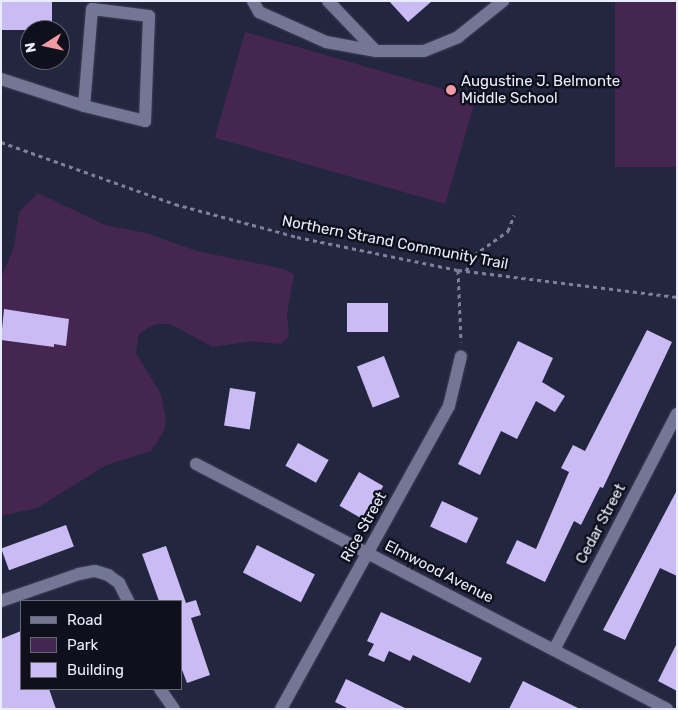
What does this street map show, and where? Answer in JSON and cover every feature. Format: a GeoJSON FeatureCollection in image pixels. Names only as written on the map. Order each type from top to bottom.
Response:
{"type":"FeatureCollection","features":[{"type":"Feature","properties":{"kind":"street"},"geometry":{"type":"LineString","coordinates":[[254,1],[259,12],[326,42],[376,51],[424,51],[458,37],[503,1]]}},
{"type":"Feature","properties":{"kind":"street"},"geometry":{"type":"LineString","coordinates":[[328,1],[376,51]]}},
{"type":"Feature","properties":{"kind":"street"},"geometry":{"type":"LineString","coordinates":[[1,79],[84,106],[145,121],[149,16],[92,9],[84,106]]}},
{"type":"Feature","properties":{"kind":"street","name":"Rice Street"},"geometry":{"type":"LineString","coordinates":[[281,709],[449,406],[462,356]]}},
{"type":"Feature","properties":{"kind":"street","name":"Cedar Street"},"geometry":{"type":"LineString","coordinates":[[554,650],[677,414]]}},
{"type":"Feature","properties":{"kind":"street","name":"Elmwood Avenue"},"geometry":{"type":"LineString","coordinates":[[196,464],[667,709]]}},
{"type":"Feature","properties":{"kind":"street"},"geometry":{"type":"LineString","coordinates":[[1,601],[79,574],[95,571],[108,575],[119,583],[128,600]]}},
{"type":"Feature","properties":{"kind":"street"},"geometry":{"type":"LineString","coordinates":[[161,690],[174,709]]}},
{"type":"Feature","properties":{"kind":"path","name":"Northern Strand Community Trail"},"geometry":{"type":"LineString","coordinates":[[1,142],[140,192],[225,218],[350,249],[458,270],[677,297]]}},
{"type":"Feature","properties":{"kind":"path"},"geometry":{"type":"LineString","coordinates":[[466,271],[474,255],[508,231],[514,215]]}},
{"type":"Feature","properties":{"kind":"path"},"geometry":{"type":"LineString","coordinates":[[458,270],[462,356]]}},
{"type":"Feature","properties":{"kind":"green space"},"geometry":{"type":"Polygon","coordinates":[[[615,1],[677,1],[677,167],[615,167],[615,1]]]}},
{"type":"Feature","properties":{"kind":"green space"},"geometry":{"type":"Polygon","coordinates":[[[245,32],[476,98],[445,204],[215,138],[245,32]]]}},
{"type":"Feature","properties":{"kind":"green space"},"geometry":{"type":"Polygon","coordinates":[[[38,193],[105,225],[146,233],[197,251],[284,269],[294,274],[287,314],[289,337],[280,344],[252,341],[213,347],[170,324],[156,324],[148,328],[139,334],[136,353],[161,394],[166,420],[164,431],[151,451],[106,465],[37,508],[1,516],[1,278],[14,247],[19,212],[38,193]]]}},
{"type":"Feature","properties":{"kind":"building"},"geometry":{"type":"Polygon","coordinates":[[[1,1],[52,1],[52,20],[20,20],[20,30],[1,30],[1,1]]]}},
{"type":"Feature","properties":{"kind":"building"},"geometry":{"type":"Polygon","coordinates":[[[389,1],[432,1],[408,22],[389,1]]]}},
{"type":"Feature","properties":{"kind":"building"},"geometry":{"type":"Polygon","coordinates":[[[347,303],[388,303],[388,332],[347,332],[347,303]]]}},
{"type":"Feature","properties":{"kind":"building"},"geometry":{"type":"Polygon","coordinates":[[[4,309],[69,319],[66,346],[54,344],[54,347],[1,340],[4,309]]]}},
{"type":"Feature","properties":{"kind":"building"},"geometry":{"type":"Polygon","coordinates":[[[647,330],[672,342],[603,488],[600,487],[581,525],[574,521],[545,582],[506,563],[517,540],[536,549],[569,472],[561,468],[573,445],[585,451],[647,330]]]}},
{"type":"Feature","properties":{"kind":"building"},"geometry":{"type":"Polygon","coordinates":[[[518,341],[553,358],[542,382],[565,396],[555,412],[536,401],[517,439],[501,431],[480,475],[458,464],[518,341]]]}},
{"type":"Feature","properties":{"kind":"building"},"geometry":{"type":"Polygon","coordinates":[[[384,356],[400,397],[373,407],[357,366],[384,356]]]}},
{"type":"Feature","properties":{"kind":"building"},"geometry":{"type":"Polygon","coordinates":[[[230,388],[256,392],[250,430],[224,426],[230,388]]]}},
{"type":"Feature","properties":{"kind":"building"},"geometry":{"type":"Polygon","coordinates":[[[298,443],[329,460],[316,483],[285,466],[298,443]]]}},
{"type":"Feature","properties":{"kind":"building"},"geometry":{"type":"Polygon","coordinates":[[[359,472],[383,486],[364,520],[340,506],[359,472]]]}},
{"type":"Feature","properties":{"kind":"building"},"geometry":{"type":"Polygon","coordinates":[[[677,490],[677,576],[660,568],[625,640],[603,630],[677,490]]]}},
{"type":"Feature","properties":{"kind":"building"},"geometry":{"type":"Polygon","coordinates":[[[442,501],[478,518],[466,543],[430,526],[442,501]]]}},
{"type":"Feature","properties":{"kind":"building"},"geometry":{"type":"Polygon","coordinates":[[[66,525],[74,547],[9,570],[1,549],[66,525]]]}},
{"type":"Feature","properties":{"kind":"building"},"geometry":{"type":"Polygon","coordinates":[[[257,545],[315,575],[301,602],[243,573],[257,545]]]}},
{"type":"Feature","properties":{"kind":"building"},"geometry":{"type":"Polygon","coordinates":[[[166,546],[186,603],[196,600],[201,615],[191,618],[210,675],[187,683],[182,670],[182,600],[159,600],[142,554],[166,546]]]}},
{"type":"Feature","properties":{"kind":"building"},"geometry":{"type":"Polygon","coordinates":[[[381,612],[482,658],[470,683],[413,655],[410,661],[389,651],[384,662],[368,655],[374,644],[367,641],[381,612]]]}},
{"type":"Feature","properties":{"kind":"building"},"geometry":{"type":"Polygon","coordinates":[[[20,631],[20,690],[49,690],[56,709],[1,709],[1,639],[20,631]]]}},
{"type":"Feature","properties":{"kind":"building"},"geometry":{"type":"Polygon","coordinates":[[[677,643],[677,691],[658,681],[677,643]]]}},
{"type":"Feature","properties":{"kind":"building"},"geometry":{"type":"Polygon","coordinates":[[[346,679],[407,709],[349,709],[335,702],[346,679]]]}},
{"type":"Feature","properties":{"kind":"building"},"geometry":{"type":"Polygon","coordinates":[[[523,681],[580,709],[509,709],[523,681]]]}},
{"type":"Feature","properties":{"kind":"place","name":"Augustine J. Belmonte Middle School"},"geometry":{"type":"Point","coordinates":[451,90]}}]}
